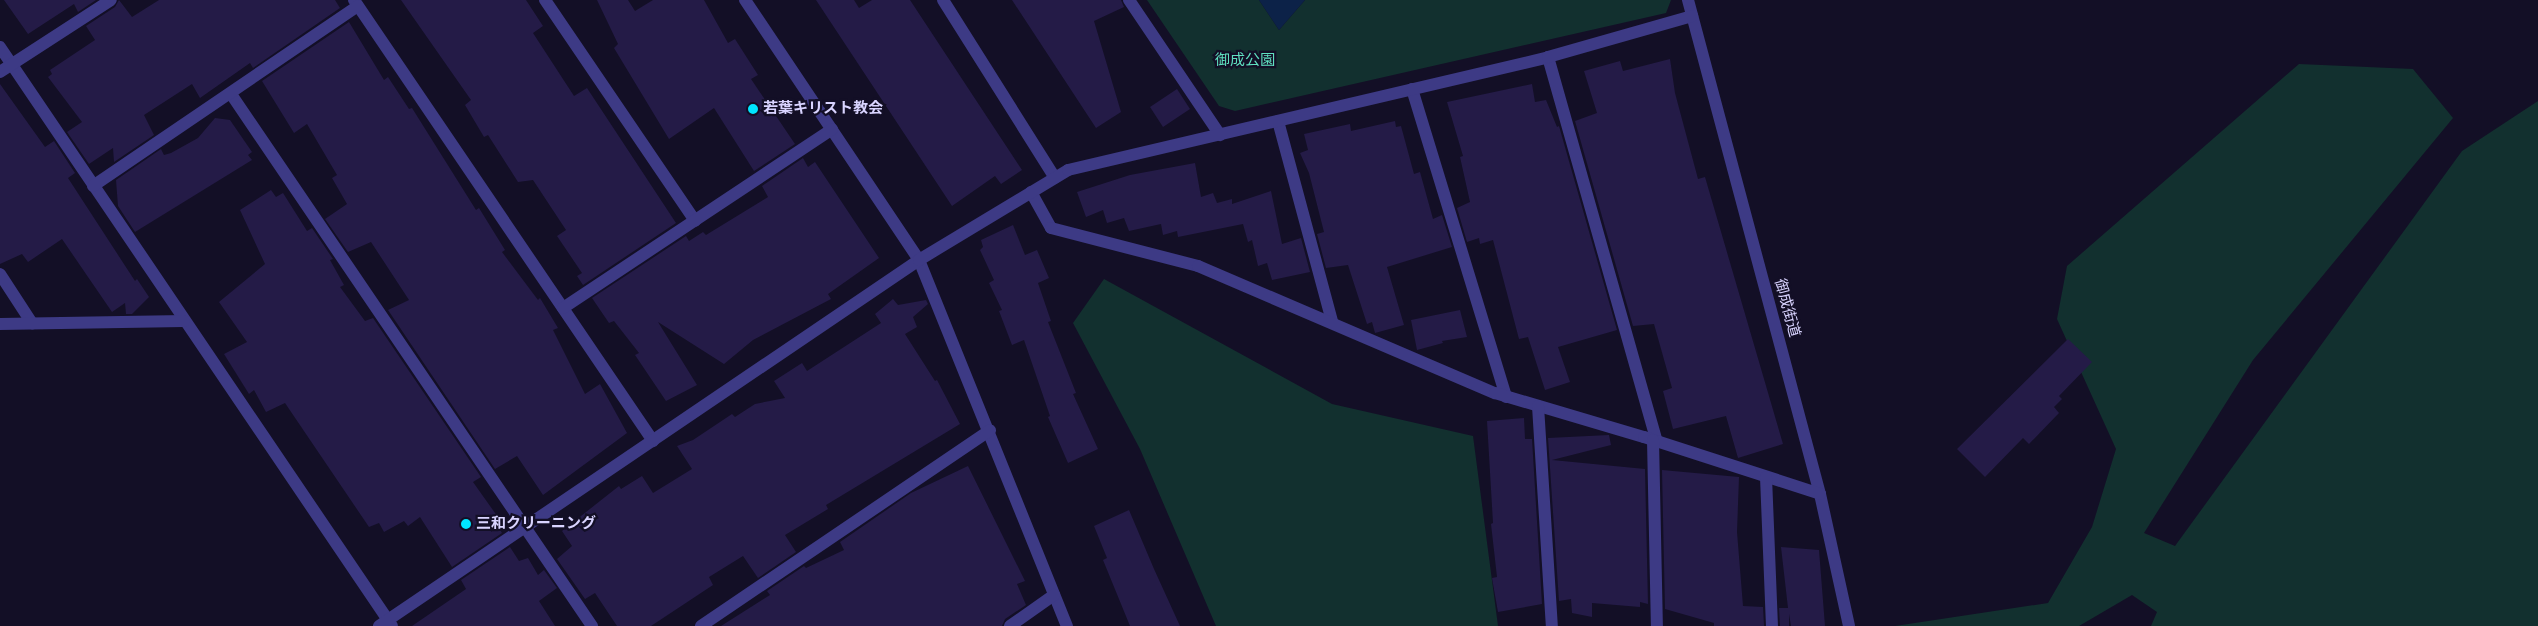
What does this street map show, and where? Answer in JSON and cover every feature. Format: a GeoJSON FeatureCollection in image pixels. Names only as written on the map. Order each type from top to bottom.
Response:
{"type":"FeatureCollection","features":[{"type":"Feature","properties":{"kind":"street"},"geometry":{"type":"LineString","coordinates":[[0,72],[13,66],[111,0]]}},
{"type":"Feature","properties":{"kind":"street"},"geometry":{"type":"LineString","coordinates":[[546,0],[695,221]]}},
{"type":"Feature","properties":{"kind":"street"},"geometry":{"type":"LineString","coordinates":[[745,0],[919,260],[990,430],[1067,626]]}},
{"type":"Feature","properties":{"kind":"street"},"geometry":{"type":"LineString","coordinates":[[943,0],[1055,178]]}},
{"type":"Feature","properties":{"kind":"street"},"geometry":{"type":"LineString","coordinates":[[1129,0],[1220,134]]}},
{"type":"Feature","properties":{"kind":"street","name":"御成街道"},"geometry":{"type":"LineString","coordinates":[[1688,0],[1820,494],[1849,626]]}},
{"type":"Feature","properties":{"kind":"street"},"geometry":{"type":"LineString","coordinates":[[94,186],[231,94],[356,3],[653,442]]}},
{"type":"Feature","properties":{"kind":"street"},"geometry":{"type":"LineString","coordinates":[[0,47],[386,624],[523,526],[653,442],[919,260],[1068,170],[1548,57],[1692,16]]}},
{"type":"Feature","properties":{"kind":"street"},"geometry":{"type":"LineString","coordinates":[[1548,57],[1655,441],[1657,626]]}},
{"type":"Feature","properties":{"kind":"street"},"geometry":{"type":"LineString","coordinates":[[1412,90],[1506,397]]}},
{"type":"Feature","properties":{"kind":"street"},"geometry":{"type":"LineString","coordinates":[[231,94],[592,626]]}},
{"type":"Feature","properties":{"kind":"street"},"geometry":{"type":"LineString","coordinates":[[1278,121],[1332,322]]}},
{"type":"Feature","properties":{"kind":"street"},"geometry":{"type":"LineString","coordinates":[[563,308],[832,129]]}},
{"type":"Feature","properties":{"kind":"street"},"geometry":{"type":"LineString","coordinates":[[1031,192],[1051,228],[1198,266],[1506,397],[1655,441],[1820,494]]}},
{"type":"Feature","properties":{"kind":"street"},"geometry":{"type":"LineString","coordinates":[[0,274],[32,323]]}},
{"type":"Feature","properties":{"kind":"street"},"geometry":{"type":"LineString","coordinates":[[0,324],[184,321]]}},
{"type":"Feature","properties":{"kind":"street"},"geometry":{"type":"LineString","coordinates":[[1538,406],[1552,626]]}},
{"type":"Feature","properties":{"kind":"street"},"geometry":{"type":"LineString","coordinates":[[701,626],[990,430]]}},
{"type":"Feature","properties":{"kind":"street"},"geometry":{"type":"LineString","coordinates":[[1766,477],[1772,626]]}},
{"type":"Feature","properties":{"kind":"street"},"geometry":{"type":"LineString","coordinates":[[1010,626],[1054,595]]}},
{"type":"Feature","properties":{"kind":"green space","name":"御成公園"},"geometry":{"type":"Polygon","coordinates":[[[1147,0],[1259,0],[1279,30],[1305,0],[1671,0],[1666,13],[1235,111],[1219,106],[1147,0]]]}},
{"type":"Feature","properties":{"kind":"green space"},"geometry":{"type":"Polygon","coordinates":[[[2299,64],[2413,69],[2453,118],[2253,360],[2144,533],[2175,546],[2462,151],[2538,101],[2538,626],[2151,626],[2157,612],[2132,595],[2079,626],[1895,626],[2048,603],[2092,527],[2116,449],[2057,319],[2067,266],[2299,64]]]}},
{"type":"Feature","properties":{"kind":"green space"},"geometry":{"type":"Polygon","coordinates":[[[1104,279],[1332,404],[1473,436],[1498,626],[1216,626],[1140,449],[1073,323],[1104,279]]]}},
{"type":"Feature","properties":{"kind":"water"},"geometry":{"type":"Polygon","coordinates":[[[1259,0],[1305,0],[1279,30],[1259,0]]]}},
{"type":"Feature","properties":{"kind":"building"},"geometry":{"type":"Polygon","coordinates":[[[4,0],[96,0],[78,12],[74,4],[28,34],[4,0]]]}},
{"type":"Feature","properties":{"kind":"building"},"geometry":{"type":"Polygon","coordinates":[[[119,0],[132,17],[159,0],[335,0],[340,8],[253,68],[250,63],[200,98],[192,84],[144,115],[154,135],[114,162],[113,148],[89,164],[67,132],[82,122],[48,77],[52,74],[50,70],[95,40],[86,26],[115,7],[119,0]]]}},
{"type":"Feature","properties":{"kind":"building"},"geometry":{"type":"Polygon","coordinates":[[[401,0],[526,0],[543,26],[533,33],[574,96],[587,88],[676,223],[583,285],[577,276],[582,273],[557,236],[566,230],[533,180],[518,182],[488,135],[484,137],[465,105],[471,100],[401,0]]]}},
{"type":"Feature","properties":{"kind":"building"},"geometry":{"type":"Polygon","coordinates":[[[597,0],[628,0],[635,11],[653,0],[704,0],[728,43],[735,39],[758,75],[751,79],[795,144],[754,171],[714,108],[669,139],[614,48],[618,44],[597,0]]]}},
{"type":"Feature","properties":{"kind":"building"},"geometry":{"type":"Polygon","coordinates":[[[816,0],[854,0],[859,8],[872,0],[910,0],[1022,170],[1001,184],[995,176],[952,206],[816,0]]]}},
{"type":"Feature","properties":{"kind":"building"},"geometry":{"type":"Polygon","coordinates":[[[1012,0],[1121,0],[1124,7],[1094,21],[1121,112],[1096,128],[1012,0]]]}},
{"type":"Feature","properties":{"kind":"building"},"geometry":{"type":"Polygon","coordinates":[[[349,22],[384,80],[388,77],[409,109],[412,108],[476,210],[479,208],[505,250],[502,252],[538,300],[540,298],[558,328],[553,330],[585,394],[600,384],[627,433],[543,495],[517,456],[495,469],[388,310],[409,300],[371,242],[348,252],[325,219],[347,204],[332,178],[337,175],[307,124],[294,133],[262,81],[349,22]]]}},
{"type":"Feature","properties":{"kind":"building"},"geometry":{"type":"Polygon","coordinates":[[[1670,59],[1675,93],[1698,179],[1705,177],[1783,444],[1738,458],[1726,416],[1673,429],[1663,391],[1672,388],[1654,324],[1633,326],[1575,121],[1597,113],[1584,71],[1620,61],[1623,71],[1670,59]]]}},
{"type":"Feature","properties":{"kind":"building"},"geometry":{"type":"Polygon","coordinates":[[[0,84],[45,147],[54,141],[75,173],[68,178],[135,281],[137,279],[149,297],[132,314],[126,314],[125,303],[112,312],[62,239],[28,262],[22,254],[0,264],[0,84]]]}},
{"type":"Feature","properties":{"kind":"building"},"geometry":{"type":"Polygon","coordinates":[[[1532,84],[1535,102],[1546,100],[1557,127],[1559,126],[1617,330],[1558,347],[1570,382],[1545,390],[1528,337],[1519,339],[1493,240],[1480,244],[1479,238],[1467,242],[1457,208],[1470,202],[1460,157],[1463,156],[1447,102],[1532,84]]]}},
{"type":"Feature","properties":{"kind":"building"},"geometry":{"type":"Polygon","coordinates":[[[1177,89],[1190,109],[1163,127],[1150,107],[1177,89]]]}},
{"type":"Feature","properties":{"kind":"building"},"geometry":{"type":"Polygon","coordinates":[[[215,118],[230,120],[252,152],[248,155],[252,160],[135,232],[118,206],[116,180],[161,149],[164,155],[171,153],[198,138],[215,118]]]}},
{"type":"Feature","properties":{"kind":"building"},"geometry":{"type":"Polygon","coordinates":[[[1395,121],[1396,127],[1401,126],[1414,174],[1420,172],[1433,219],[1442,215],[1452,247],[1387,267],[1404,325],[1375,333],[1372,322],[1367,324],[1348,265],[1326,268],[1317,234],[1324,232],[1309,173],[1300,153],[1308,150],[1304,134],[1350,124],[1351,131],[1395,121]]]}},
{"type":"Feature","properties":{"kind":"building"},"geometry":{"type":"Polygon","coordinates":[[[803,158],[808,167],[815,162],[879,258],[828,294],[831,299],[753,340],[724,364],[658,322],[697,385],[666,401],[635,355],[639,353],[614,321],[609,323],[592,298],[686,236],[689,241],[703,232],[706,235],[768,197],[762,186],[803,158]]]}},
{"type":"Feature","properties":{"kind":"building"},"geometry":{"type":"Polygon","coordinates":[[[1195,163],[1201,197],[1213,193],[1217,203],[1232,199],[1232,204],[1271,191],[1282,244],[1301,238],[1310,272],[1272,280],[1267,263],[1258,266],[1252,240],[1248,242],[1243,224],[1178,237],[1177,231],[1163,235],[1161,224],[1129,231],[1124,218],[1107,223],[1103,210],[1086,217],[1077,192],[1130,175],[1195,163]]]}},
{"type":"Feature","properties":{"kind":"building"},"geometry":{"type":"Polygon","coordinates":[[[271,190],[276,197],[283,193],[307,231],[312,228],[333,259],[330,260],[344,285],[340,287],[365,321],[373,318],[481,477],[473,482],[500,520],[496,523],[502,533],[452,567],[420,517],[408,526],[404,521],[384,532],[379,523],[369,527],[285,403],[266,412],[254,390],[249,394],[224,354],[247,342],[219,302],[265,264],[240,210],[271,190]]]}},
{"type":"Feature","properties":{"kind":"building"},"geometry":{"type":"Polygon","coordinates":[[[1013,225],[1025,255],[1037,250],[1049,278],[1038,283],[1051,321],[1048,322],[1076,393],[1073,394],[1098,449],[1068,463],[1048,417],[1050,416],[1024,340],[1012,345],[999,311],[1002,310],[989,283],[994,280],[980,250],[983,247],[981,240],[1013,225]]]}},
{"type":"Feature","properties":{"kind":"building"},"geometry":{"type":"Polygon","coordinates":[[[893,299],[898,305],[926,300],[928,304],[913,317],[917,327],[905,334],[935,381],[937,380],[960,424],[826,505],[828,509],[785,535],[796,552],[758,578],[743,556],[709,577],[713,585],[651,626],[617,626],[595,593],[585,599],[557,559],[572,546],[562,531],[619,486],[621,489],[642,476],[653,493],[692,469],[677,446],[693,440],[732,414],[735,417],[755,404],[785,398],[774,381],[802,363],[807,371],[881,323],[875,314],[893,299]]]}},
{"type":"Feature","properties":{"kind":"building"},"geometry":{"type":"Polygon","coordinates":[[[1460,310],[1467,337],[1442,341],[1443,343],[1417,350],[1411,320],[1460,310]]]}},
{"type":"Feature","properties":{"kind":"building"},"geometry":{"type":"Polygon","coordinates":[[[2068,339],[2092,362],[2059,396],[2062,399],[2054,407],[2059,413],[2029,444],[2023,438],[1985,477],[1957,449],[2068,339]]]}},
{"type":"Feature","properties":{"kind":"building"},"geometry":{"type":"Polygon","coordinates":[[[1524,418],[1525,439],[1532,439],[1542,604],[1498,612],[1492,578],[1497,577],[1491,524],[1493,523],[1487,421],[1524,418]]]}},
{"type":"Feature","properties":{"kind":"building"},"geometry":{"type":"Polygon","coordinates":[[[1609,435],[1611,445],[1552,460],[1645,469],[1648,604],[1640,602],[1640,607],[1592,603],[1592,617],[1572,613],[1571,599],[1559,601],[1548,438],[1609,435]]]}},
{"type":"Feature","properties":{"kind":"building"},"geometry":{"type":"Polygon","coordinates":[[[968,466],[1025,581],[1017,584],[1026,605],[1005,619],[1002,626],[721,626],[770,595],[767,591],[804,566],[806,568],[844,550],[840,542],[911,493],[968,466]]]}},
{"type":"Feature","properties":{"kind":"building"},"geometry":{"type":"Polygon","coordinates":[[[1662,470],[1739,477],[1737,532],[1743,606],[1763,607],[1764,626],[1714,626],[1714,623],[1665,609],[1662,470]]]}},
{"type":"Feature","properties":{"kind":"building"},"geometry":{"type":"Polygon","coordinates":[[[1129,510],[1180,626],[1130,626],[1103,560],[1107,558],[1094,526],[1129,510]]]}},
{"type":"Feature","properties":{"kind":"building"},"geometry":{"type":"Polygon","coordinates":[[[510,547],[519,561],[528,558],[538,575],[544,570],[557,588],[539,601],[555,626],[412,626],[466,589],[461,580],[510,547]]]}},
{"type":"Feature","properties":{"kind":"building"},"geometry":{"type":"Polygon","coordinates":[[[1781,547],[1819,550],[1825,626],[1791,626],[1789,614],[1789,626],[1780,626],[1779,608],[1788,608],[1781,547]]]}},
{"type":"Feature","properties":{"kind":"place","name":"若葉キリスト教会"},"geometry":{"type":"Point","coordinates":[753,109]}},
{"type":"Feature","properties":{"kind":"place","name":"三和クリーニング"},"geometry":{"type":"Point","coordinates":[466,524]}}]}
